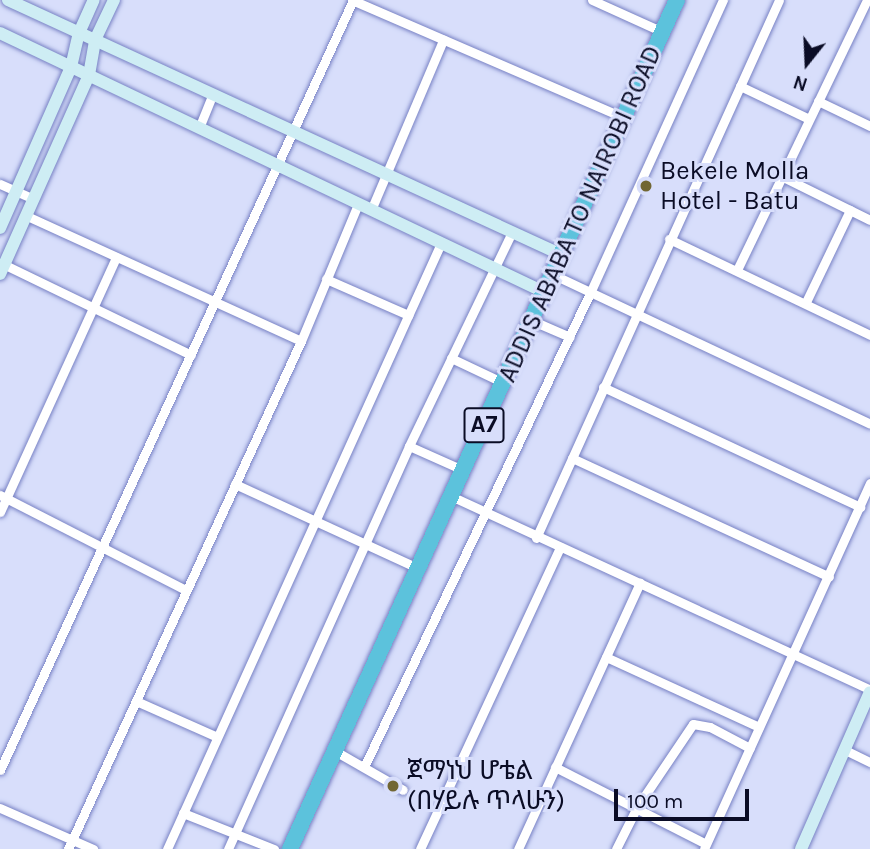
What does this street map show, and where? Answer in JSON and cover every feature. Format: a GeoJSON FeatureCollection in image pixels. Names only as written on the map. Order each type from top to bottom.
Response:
{"type":"FeatureCollection","features":[{"type":"Feature","properties":{"kind":"highway","name":"ADDIS ABABA TO NAIROBI ROAD"},"geometry":{"type":"LineString","coordinates":[[290,849],[546,293],[677,0]]}},
{"type":"Feature","properties":{"kind":"street"},"geometry":{"type":"LineString","coordinates":[[8,0],[562,255]]}},
{"type":"Feature","properties":{"kind":"street"},"geometry":{"type":"LineString","coordinates":[[0,228],[71,67],[79,33],[94,0]]}},
{"type":"Feature","properties":{"kind":"street"},"geometry":{"type":"LineString","coordinates":[[114,0],[95,40],[89,75],[27,216],[1,267],[93,305],[191,355]]}},
{"type":"Feature","properties":{"kind":"street"},"geometry":{"type":"LineString","coordinates":[[0,770],[353,0],[623,117]]}},
{"type":"Feature","properties":{"kind":"street"},"geometry":{"type":"LineString","coordinates":[[592,0],[663,32]]}},
{"type":"Feature","properties":{"kind":"street"},"geometry":{"type":"LineString","coordinates":[[364,767],[570,337],[723,0]]}},
{"type":"Feature","properties":{"kind":"street"},"geometry":{"type":"LineString","coordinates":[[536,538],[779,0]]}},
{"type":"Feature","properties":{"kind":"street"},"geometry":{"type":"LineString","coordinates":[[737,271],[807,118],[818,101],[867,0]]}},
{"type":"Feature","properties":{"kind":"street"},"geometry":{"type":"LineString","coordinates":[[0,33],[546,293]]}},
{"type":"Feature","properties":{"kind":"street"},"geometry":{"type":"LineString","coordinates":[[371,209],[443,40]]}},
{"type":"Feature","properties":{"kind":"street"},"geometry":{"type":"LineString","coordinates":[[740,86],[807,118]]}},
{"type":"Feature","properties":{"kind":"street"},"geometry":{"type":"LineString","coordinates":[[199,128],[213,94]]}},
{"type":"Feature","properties":{"kind":"street"},"geometry":{"type":"LineString","coordinates":[[818,101],[870,126]]}},
{"type":"Feature","properties":{"kind":"street"},"geometry":{"type":"LineString","coordinates":[[38,145],[55,152]]}},
{"type":"Feature","properties":{"kind":"street"},"geometry":{"type":"LineString","coordinates":[[781,176],[870,220]]}},
{"type":"Feature","properties":{"kind":"street"},"geometry":{"type":"LineString","coordinates":[[0,184],[34,199]]}},
{"type":"Feature","properties":{"kind":"street"},"geometry":{"type":"LineString","coordinates":[[70,844],[301,341],[358,204]]}},
{"type":"Feature","properties":{"kind":"street"},"geometry":{"type":"LineString","coordinates":[[806,302],[850,210]]}},
{"type":"Feature","properties":{"kind":"street"},"geometry":{"type":"LineString","coordinates":[[27,216],[301,341]]}},
{"type":"Feature","properties":{"kind":"street"},"geometry":{"type":"LineString","coordinates":[[228,849],[408,446],[512,232]]}},
{"type":"Feature","properties":{"kind":"street"},"geometry":{"type":"LineString","coordinates":[[670,239],[870,335]]}},
{"type":"Feature","properties":{"kind":"street"},"geometry":{"type":"LineString","coordinates":[[167,849],[215,736],[441,243]]}},
{"type":"Feature","properties":{"kind":"street"},"geometry":{"type":"LineString","coordinates":[[0,512],[3,497],[116,257]]}},
{"type":"Feature","properties":{"kind":"street"},"geometry":{"type":"LineString","coordinates":[[554,275],[870,425]]}},
{"type":"Feature","properties":{"kind":"street"},"geometry":{"type":"LineString","coordinates":[[326,279],[408,315]]}},
{"type":"Feature","properties":{"kind":"street"},"geometry":{"type":"LineString","coordinates":[[533,321],[570,337]]}},
{"type":"Feature","properties":{"kind":"street"},"geometry":{"type":"LineString","coordinates":[[451,358],[504,383]]}},
{"type":"Feature","properties":{"kind":"street"},"geometry":{"type":"LineString","coordinates":[[603,387],[860,506]]}},
{"type":"Feature","properties":{"kind":"street"},"geometry":{"type":"LineString","coordinates":[[408,446],[463,470]]}},
{"type":"Feature","properties":{"kind":"street"},"geometry":{"type":"LineString","coordinates":[[572,458],[829,578]]}},
{"type":"Feature","properties":{"kind":"street"},"geometry":{"type":"LineString","coordinates":[[235,484],[418,568]]}},
{"type":"Feature","properties":{"kind":"street"},"geometry":{"type":"LineString","coordinates":[[555,767],[637,807],[705,846],[870,484]]}},
{"type":"Feature","properties":{"kind":"street"},"geometry":{"type":"LineString","coordinates":[[451,496],[536,538],[640,583],[870,691],[800,849]]}},
{"type":"Feature","properties":{"kind":"street"},"geometry":{"type":"LineString","coordinates":[[3,497],[186,590]]}},
{"type":"Feature","properties":{"kind":"street"},"geometry":{"type":"LineString","coordinates":[[420,849],[560,547]]}},
{"type":"Feature","properties":{"kind":"street"},"geometry":{"type":"LineString","coordinates":[[517,849],[640,583]]}},
{"type":"Feature","properties":{"kind":"street"},"geometry":{"type":"LineString","coordinates":[[606,657],[759,727]]}},
{"type":"Feature","properties":{"kind":"street"},"geometry":{"type":"LineString","coordinates":[[136,701],[215,736]]}},
{"type":"Feature","properties":{"kind":"street"},"geometry":{"type":"LineString","coordinates":[[616,849],[637,807],[693,724],[710,727],[750,748]]}},
{"type":"Feature","properties":{"kind":"street"},"geometry":{"type":"LineString","coordinates":[[845,750],[870,762]]}},
{"type":"Feature","properties":{"kind":"street"},"geometry":{"type":"LineString","coordinates":[[335,751],[402,790]]}},
{"type":"Feature","properties":{"kind":"street"},"geometry":{"type":"LineString","coordinates":[[0,808],[70,844],[93,849]]}},
{"type":"Feature","properties":{"kind":"street"},"geometry":{"type":"LineString","coordinates":[[183,813],[274,849]]}},
{"type":"Feature","properties":{"kind":"place","name":"Bekele Molla Hotel - Batu"},"geometry":{"type":"Point","coordinates":[646,186]}},
{"type":"Feature","properties":{"kind":"place","name":"ጀማነህ ሆቴል (በሃይሉ ጥላሁን)"},"geometry":{"type":"Point","coordinates":[393,786]}}]}
